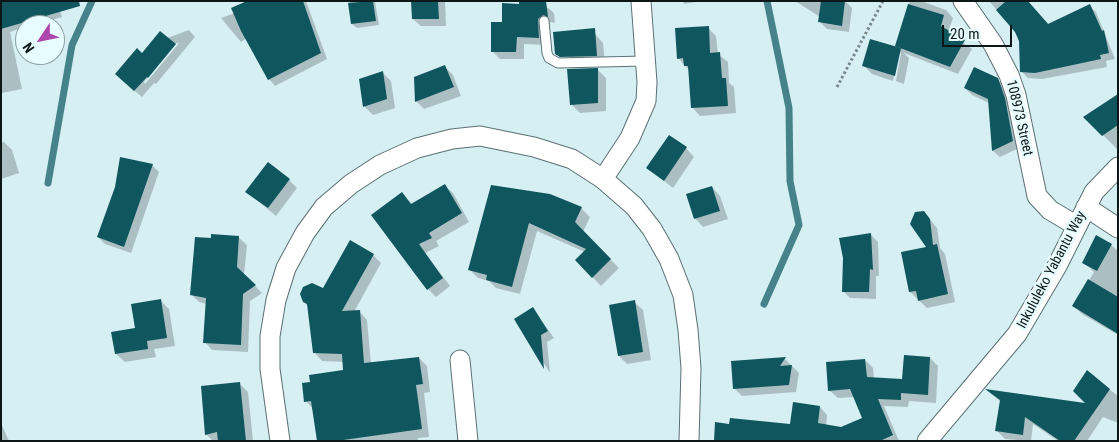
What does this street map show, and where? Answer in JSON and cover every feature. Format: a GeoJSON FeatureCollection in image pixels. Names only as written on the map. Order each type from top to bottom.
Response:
{"type":"FeatureCollection","features":[{"type":"Feature","properties":{"kind":"street"},"geometry":{"type":"LineString","coordinates":[[603,179],[630,138],[646,100],[641,1]]}},
{"type":"Feature","properties":{"kind":"street","name":"108973 Street"},"geometry":{"type":"LineString","coordinates":[[963,1],[993,44],[1009,75],[1016,95],[1037,196],[1050,210],[1077,226]]}},
{"type":"Feature","properties":{"kind":"street"},"geometry":{"type":"LineString","coordinates":[[280,441],[270,369],[270,336],[276,300],[286,268],[305,233],[324,207],[351,184],[380,165],[417,148],[452,139],[480,136],[534,147],[572,159],[603,179],[634,206],[652,229],[669,259],[682,296],[688,330],[691,368],[689,441]]}},
{"type":"Feature","properties":{"kind":"street","name":"Inkululeko Yabantu Way"},"geometry":{"type":"LineString","coordinates":[[927,441],[1017,334],[1030,314],[1098,187],[1118,167]]}},
{"type":"Feature","properties":{"kind":"street"},"geometry":{"type":"LineString","coordinates":[[1086,207],[1118,228]]}},
{"type":"Feature","properties":{"kind":"street"},"geometry":{"type":"LineString","coordinates":[[460,360],[468,441]]}},
{"type":"Feature","properties":{"kind":"lane"},"geometry":{"type":"LineString","coordinates":[[544,21],[547,53],[549,58],[558,63],[645,61]]}},
{"type":"Feature","properties":{"kind":"path"},"geometry":{"type":"LineString","coordinates":[[837,87],[883,1]]}},
{"type":"Feature","properties":{"kind":"building"},"geometry":{"type":"Polygon","coordinates":[[[1,1],[79,1],[80,6],[49,15],[15,15],[15,25],[1,29],[1,1]]]}},
{"type":"Feature","properties":{"kind":"building"},"geometry":{"type":"Polygon","coordinates":[[[247,1],[303,1],[321,53],[268,80],[241,31],[231,8],[247,1]]]}},
{"type":"Feature","properties":{"kind":"building"},"geometry":{"type":"Polygon","coordinates":[[[373,1],[376,21],[351,24],[348,3],[373,1]]]}},
{"type":"Feature","properties":{"kind":"building"},"geometry":{"type":"Polygon","coordinates":[[[411,1],[438,1],[439,19],[412,19],[411,1]]]}},
{"type":"Feature","properties":{"kind":"building"},"geometry":{"type":"Polygon","coordinates":[[[519,1],[546,1],[548,17],[543,15],[538,19],[539,38],[517,37],[516,52],[491,52],[491,22],[502,22],[502,3],[519,4],[519,1]]]}},
{"type":"Feature","properties":{"kind":"building"},"geometry":{"type":"Polygon","coordinates":[[[821,1],[845,1],[842,26],[818,22],[821,1]]]}},
{"type":"Feature","properties":{"kind":"building"},"geometry":{"type":"Polygon","coordinates":[[[1006,1],[1028,1],[1048,24],[1090,4],[1102,31],[1104,30],[1109,53],[1100,55],[1101,59],[1035,73],[1020,72],[1019,41],[1015,32],[996,10],[1006,1]]]}},
{"type":"Feature","properties":{"kind":"building"},"geometry":{"type":"Polygon","coordinates":[[[908,4],[944,15],[941,26],[965,40],[950,67],[895,46],[908,4]]]}},
{"type":"Feature","properties":{"kind":"building"},"geometry":{"type":"Polygon","coordinates":[[[709,26],[710,53],[720,52],[722,78],[726,78],[728,106],[691,108],[688,66],[684,66],[683,58],[677,59],[675,28],[709,26]]]}},
{"type":"Feature","properties":{"kind":"building"},"geometry":{"type":"Polygon","coordinates":[[[595,28],[597,56],[560,57],[555,54],[553,32],[595,28]]]}},
{"type":"Feature","properties":{"kind":"building"},"geometry":{"type":"Polygon","coordinates":[[[160,31],[176,44],[148,78],[134,91],[115,74],[137,48],[142,53],[160,31]]]}},
{"type":"Feature","properties":{"kind":"building"},"geometry":{"type":"Polygon","coordinates":[[[870,39],[901,48],[895,76],[862,66],[870,39]]]}},
{"type":"Feature","properties":{"kind":"building"},"geometry":{"type":"Polygon","coordinates":[[[445,65],[454,87],[415,102],[414,77],[445,65]]]}},
{"type":"Feature","properties":{"kind":"building"},"geometry":{"type":"Polygon","coordinates":[[[974,67],[998,78],[1005,98],[1013,141],[992,151],[988,99],[964,88],[974,67]]]}},
{"type":"Feature","properties":{"kind":"building"},"geometry":{"type":"Polygon","coordinates":[[[598,68],[598,103],[570,105],[567,69],[598,68]]]}},
{"type":"Feature","properties":{"kind":"building"},"geometry":{"type":"Polygon","coordinates":[[[383,71],[387,99],[363,107],[359,79],[383,71]]]}},
{"type":"Feature","properties":{"kind":"building"},"geometry":{"type":"Polygon","coordinates":[[[1118,94],[1118,125],[1102,136],[1083,117],[1118,94]]]}},
{"type":"Feature","properties":{"kind":"building"},"geometry":{"type":"Polygon","coordinates":[[[669,135],[687,147],[664,181],[646,168],[669,135]]]}},
{"type":"Feature","properties":{"kind":"building"},"geometry":{"type":"Polygon","coordinates":[[[120,157],[153,164],[124,247],[97,237],[115,187],[120,157]]]}},
{"type":"Feature","properties":{"kind":"building"},"geometry":{"type":"Polygon","coordinates":[[[268,162],[290,179],[268,208],[245,192],[268,162]]]}},
{"type":"Feature","properties":{"kind":"building"},"geometry":{"type":"Polygon","coordinates":[[[445,184],[462,213],[429,233],[432,238],[419,244],[443,278],[427,290],[371,215],[402,192],[411,204],[445,184]]]}},
{"type":"Feature","properties":{"kind":"building"},"geometry":{"type":"Polygon","coordinates":[[[491,185],[550,194],[582,207],[575,222],[611,259],[592,278],[575,260],[586,249],[529,223],[512,287],[486,280],[487,275],[468,270],[491,185]]]}},
{"type":"Feature","properties":{"kind":"building"},"geometry":{"type":"Polygon","coordinates":[[[712,186],[720,211],[694,219],[686,194],[712,186]]]}},
{"type":"Feature","properties":{"kind":"building"},"geometry":{"type":"Polygon","coordinates":[[[924,211],[930,219],[933,245],[937,244],[948,294],[918,301],[916,291],[909,292],[901,252],[926,247],[910,224],[915,212],[924,211]]]}},
{"type":"Feature","properties":{"kind":"building"},"geometry":{"type":"Polygon","coordinates":[[[871,233],[873,270],[870,269],[869,292],[842,292],[843,258],[839,238],[871,233]]]}},
{"type":"Feature","properties":{"kind":"building"},"geometry":{"type":"Polygon","coordinates":[[[211,234],[239,236],[237,267],[256,285],[243,294],[241,345],[203,343],[206,298],[190,295],[195,237],[211,238],[211,234]]]}},
{"type":"Feature","properties":{"kind":"building"},"geometry":{"type":"Polygon","coordinates":[[[1096,235],[1112,244],[1097,271],[1082,263],[1096,235]]]}},
{"type":"Feature","properties":{"kind":"building"},"geometry":{"type":"Polygon","coordinates":[[[350,240],[374,254],[342,311],[360,310],[364,363],[419,357],[423,384],[416,385],[422,429],[336,441],[317,441],[311,401],[304,402],[302,383],[310,382],[309,375],[343,370],[342,354],[313,353],[307,304],[303,302],[300,294],[303,287],[312,283],[323,288],[350,240]]]}},
{"type":"Feature","properties":{"kind":"building"},"geometry":{"type":"Polygon","coordinates":[[[1088,279],[1118,297],[1118,334],[1072,306],[1088,279]]]}},
{"type":"Feature","properties":{"kind":"building"},"geometry":{"type":"Polygon","coordinates":[[[161,299],[167,338],[147,341],[148,349],[115,354],[111,332],[135,328],[131,304],[161,299]]]}},
{"type":"Feature","properties":{"kind":"building"},"geometry":{"type":"Polygon","coordinates":[[[635,300],[643,352],[618,356],[609,305],[635,300]]]}},
{"type":"Feature","properties":{"kind":"building"},"geometry":{"type":"Polygon","coordinates":[[[533,307],[548,331],[541,335],[544,369],[514,319],[533,307]]]}},
{"type":"Feature","properties":{"kind":"building"},"geometry":{"type":"Polygon","coordinates":[[[904,355],[930,357],[928,395],[901,393],[901,400],[878,399],[893,435],[880,441],[714,441],[715,422],[729,424],[730,418],[790,424],[793,402],[820,406],[818,423],[841,427],[862,418],[850,389],[828,391],[826,362],[865,359],[867,377],[902,379],[904,355]]]}},
{"type":"Feature","properties":{"kind":"building"},"geometry":{"type":"Polygon","coordinates":[[[786,357],[780,366],[792,365],[789,385],[733,389],[731,361],[786,357]]]}},
{"type":"Feature","properties":{"kind":"building"},"geometry":{"type":"Polygon","coordinates":[[[1087,370],[1110,389],[1074,441],[1060,441],[1025,417],[1023,435],[995,431],[1000,400],[985,389],[1085,403],[1073,391],[1087,370]]]}},
{"type":"Feature","properties":{"kind":"building"},"geometry":{"type":"Polygon","coordinates":[[[240,382],[246,441],[218,441],[217,432],[205,435],[201,386],[240,382]]]}},
{"type":"Feature","properties":{"kind":"waterway"},"geometry":{"type":"LineString","coordinates":[[48,183],[72,45],[92,1]]}},
{"type":"Feature","properties":{"kind":"waterway"},"geometry":{"type":"LineString","coordinates":[[764,304],[799,225],[790,181],[789,108],[767,1]]}}]}
